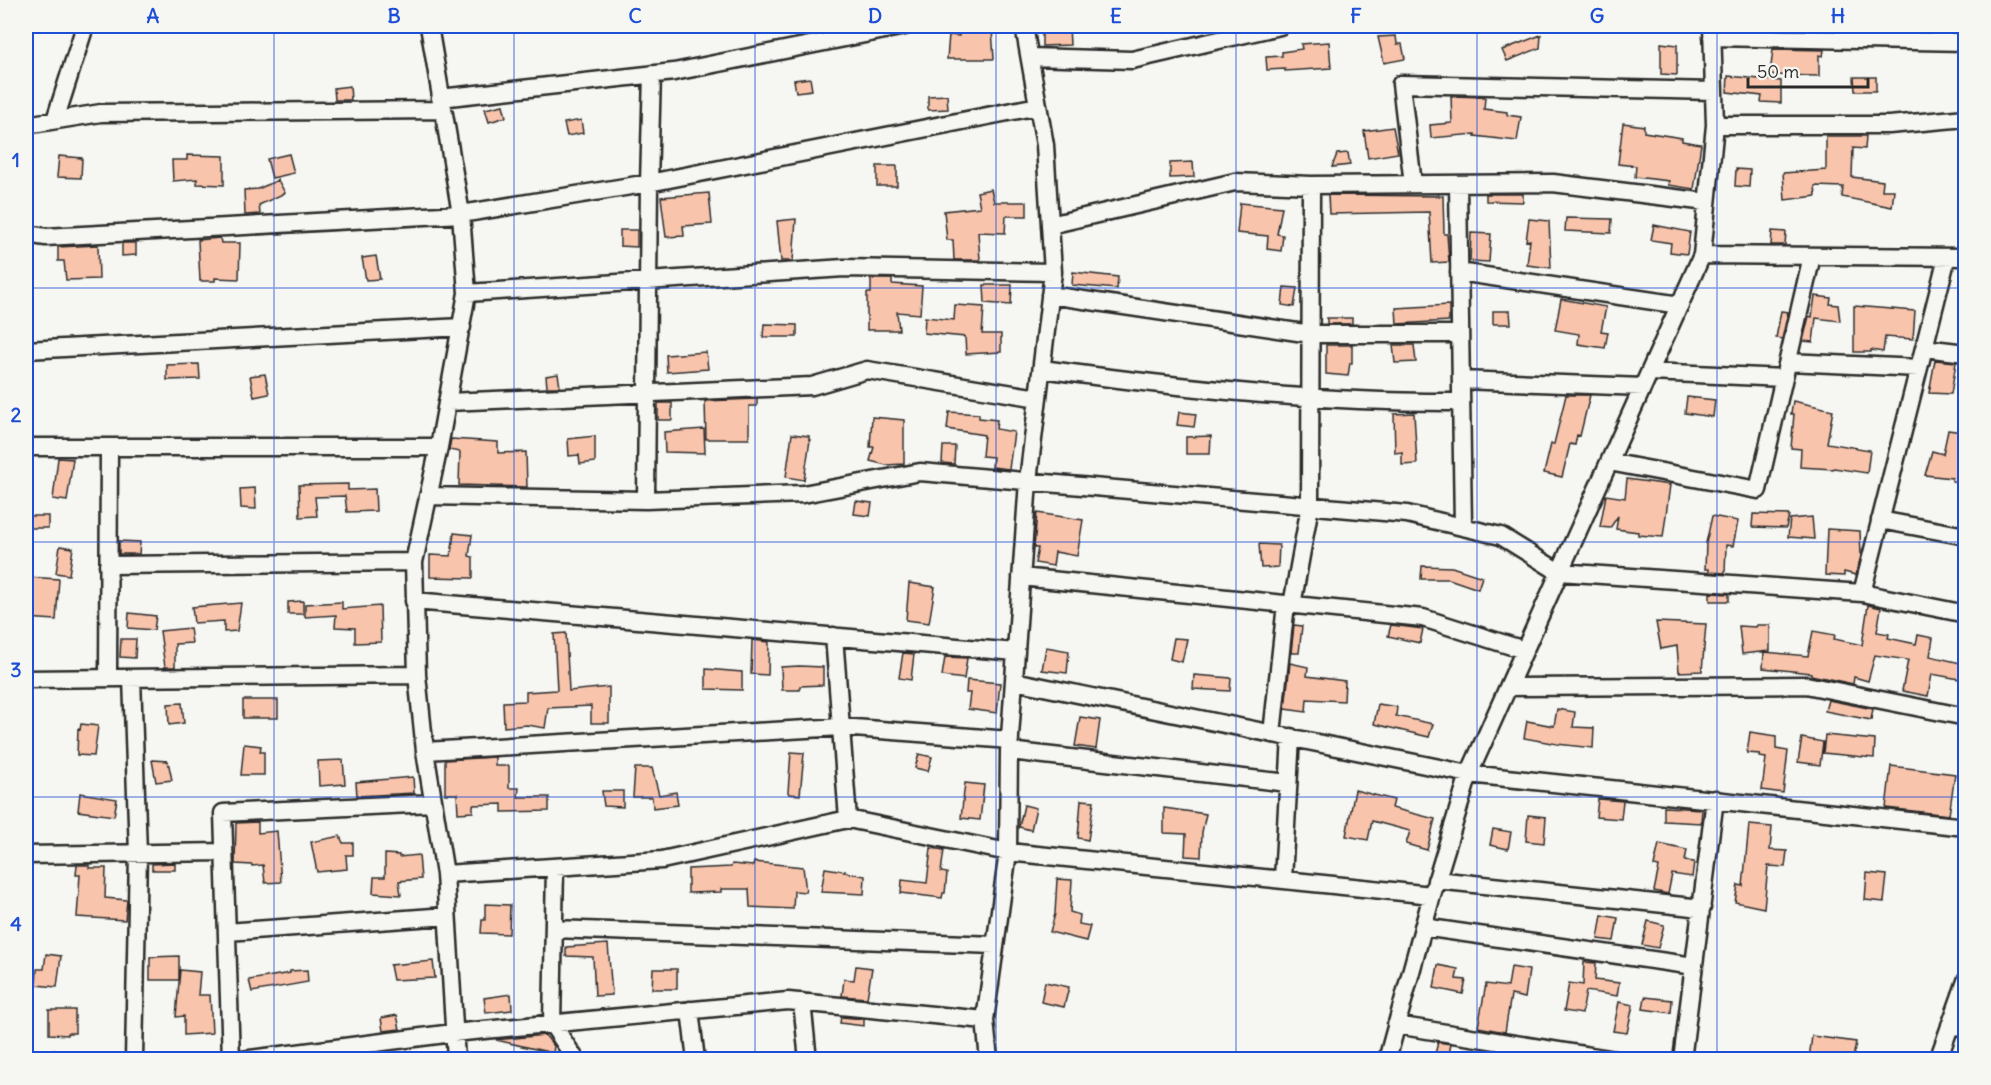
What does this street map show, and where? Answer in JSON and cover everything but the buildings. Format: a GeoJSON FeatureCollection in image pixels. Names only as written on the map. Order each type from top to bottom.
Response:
{"type":"FeatureCollection","features":[{"type":"Feature","properties":{"kind":"street"},"geometry":{"type":"LineString","coordinates":[[55,120],[85,26]]}},
{"type":"Feature","properties":{"kind":"street"},"geometry":{"type":"LineString","coordinates":[[429,26],[461,214],[467,293],[448,402],[414,562],[417,675],[425,751],[445,874],[456,1059]]}},
{"type":"Feature","properties":{"kind":"street"},"geometry":{"type":"LineString","coordinates":[[26,125],[101,113],[441,104],[674,72],[905,26]]}},
{"type":"Feature","properties":{"kind":"street"},"geometry":{"type":"LineString","coordinates":[[989,1059],[985,1020],[1008,852],[1010,746],[1028,481],[1053,272],[1045,145],[1024,26]]}},
{"type":"Feature","properties":{"kind":"street"},"geometry":{"type":"LineString","coordinates":[[1030,57],[1132,60],[1280,26]]}},
{"type":"Feature","properties":{"kind":"street"},"geometry":{"type":"LineString","coordinates":[[1387,1059],[1434,888],[1469,774],[1702,255],[1715,125],[1712,32],[1965,42]]}},
{"type":"Feature","properties":{"kind":"street"},"geometry":{"type":"LineString","coordinates":[[646,500],[652,74]]}},
{"type":"Feature","properties":{"kind":"street"},"geometry":{"type":"LineString","coordinates":[[1413,184],[1401,84],[1714,91]]}},
{"type":"Feature","properties":{"kind":"street"},"geometry":{"type":"LineString","coordinates":[[26,234],[46,237],[461,214],[649,183],[1038,106]]}},
{"type":"Feature","properties":{"kind":"street"},"geometry":{"type":"LineString","coordinates":[[1715,125],[1889,124],[1965,118]]}},
{"type":"Feature","properties":{"kind":"street"},"geometry":{"type":"LineString","coordinates":[[1050,225],[1235,182],[1311,185],[1553,183],[1707,202]]}},
{"type":"Feature","properties":{"kind":"street"},"geometry":{"type":"LineString","coordinates":[[1458,184],[1463,527]]}},
{"type":"Feature","properties":{"kind":"street"},"geometry":{"type":"LineString","coordinates":[[1272,734],[1289,604],[1310,506],[1311,185]]}},
{"type":"Feature","properties":{"kind":"street"},"geometry":{"type":"LineString","coordinates":[[1702,255],[1965,258]]}},
{"type":"Feature","properties":{"kind":"street"},"geometry":{"type":"LineString","coordinates":[[1609,462],[1758,490],[1812,256]]}},
{"type":"Feature","properties":{"kind":"street"},"geometry":{"type":"LineString","coordinates":[[1862,593],[1947,257]]}},
{"type":"Feature","properties":{"kind":"street"},"geometry":{"type":"LineString","coordinates":[[467,293],[844,268],[1053,272]]}},
{"type":"Feature","properties":{"kind":"street"},"geometry":{"type":"LineString","coordinates":[[1459,272],[1680,305]]}},
{"type":"Feature","properties":{"kind":"street"},"geometry":{"type":"LineString","coordinates":[[1050,296],[1311,334],[1459,334]]}},
{"type":"Feature","properties":{"kind":"street"},"geometry":{"type":"LineString","coordinates":[[26,350],[462,327]]}},
{"type":"Feature","properties":{"kind":"street"},"geometry":{"type":"LineString","coordinates":[[1924,348],[1965,353]]}},
{"type":"Feature","properties":{"kind":"street"},"geometry":{"type":"LineString","coordinates":[[1461,380],[1646,379],[1786,370],[1919,368]]}},
{"type":"Feature","properties":{"kind":"street"},"geometry":{"type":"LineString","coordinates":[[1042,369],[1151,384],[1393,402],[1461,402]]}},
{"type":"Feature","properties":{"kind":"street"},"geometry":{"type":"LineString","coordinates":[[448,402],[812,386],[867,370],[1038,398]]}},
{"type":"Feature","properties":{"kind":"street"},"geometry":{"type":"LineString","coordinates":[[26,447],[439,447]]}},
{"type":"Feature","properties":{"kind":"street"},"geometry":{"type":"LineString","coordinates":[[108,678],[109,447]]}},
{"type":"Feature","properties":{"kind":"street"},"geometry":{"type":"LineString","coordinates":[[428,496],[646,500],[803,494],[920,472],[1407,514],[1501,536],[1560,572],[1862,593],[1965,614]]}},
{"type":"Feature","properties":{"kind":"street"},"geometry":{"type":"LineString","coordinates":[[1880,520],[1965,536]]}},
{"type":"Feature","properties":{"kind":"street"},"geometry":{"type":"LineString","coordinates":[[108,565],[414,562]]}},
{"type":"Feature","properties":{"kind":"street"},"geometry":{"type":"LineString","coordinates":[[1021,578],[1423,618],[1524,650]]}},
{"type":"Feature","properties":{"kind":"street"},"geometry":{"type":"LineString","coordinates":[[414,600],[1016,652]]}},
{"type":"Feature","properties":{"kind":"street"},"geometry":{"type":"LineString","coordinates":[[834,636],[848,819]]}},
{"type":"Feature","properties":{"kind":"street"},"geometry":{"type":"LineString","coordinates":[[26,679],[417,675]]}},
{"type":"Feature","properties":{"kind":"street"},"geometry":{"type":"LineString","coordinates":[[132,678],[138,854],[134,1059]]}},
{"type":"Feature","properties":{"kind":"street"},"geometry":{"type":"LineString","coordinates":[[1014,681],[1469,774],[1965,827]]}},
{"type":"Feature","properties":{"kind":"street"},"geometry":{"type":"LineString","coordinates":[[1508,687],[1806,685],[1965,717]]}},
{"type":"Feature","properties":{"kind":"street"},"geometry":{"type":"LineString","coordinates":[[425,751],[841,727],[1010,746],[1288,783]]}},
{"type":"Feature","properties":{"kind":"street"},"geometry":{"type":"LineString","coordinates":[[1283,879],[1291,737]]}},
{"type":"Feature","properties":{"kind":"street"},"geometry":{"type":"LineString","coordinates":[[1682,1059],[1715,799]]}},
{"type":"Feature","properties":{"kind":"street"},"geometry":{"type":"LineString","coordinates":[[231,1059],[223,813],[433,803]]}},
{"type":"Feature","properties":{"kind":"street"},"geometry":{"type":"LineString","coordinates":[[445,874],[662,860],[848,819],[1008,852],[1283,879],[1701,908]]}},
{"type":"Feature","properties":{"kind":"street"},"geometry":{"type":"LineString","coordinates":[[26,855],[224,852]]}},
{"type":"Feature","properties":{"kind":"street"},"geometry":{"type":"LineString","coordinates":[[555,867],[552,1024],[576,1059]]}},
{"type":"Feature","properties":{"kind":"street"},"geometry":{"type":"LineString","coordinates":[[227,932],[447,916]]}},
{"type":"Feature","properties":{"kind":"street"},"geometry":{"type":"LineString","coordinates":[[1423,927],[1694,966]]}},
{"type":"Feature","properties":{"kind":"street"},"geometry":{"type":"LineString","coordinates":[[554,929],[995,945]]}},
{"type":"Feature","properties":{"kind":"street"},"geometry":{"type":"LineString","coordinates":[[1938,1059],[1958,1026],[1965,981]]}},
{"type":"Feature","properties":{"kind":"street"},"geometry":{"type":"LineString","coordinates":[[242,1059],[453,1033],[788,1001],[985,1020]]}},
{"type":"Feature","properties":{"kind":"street"},"geometry":{"type":"LineString","coordinates":[[802,1002],[808,1059]]}},
{"type":"Feature","properties":{"kind":"street"},"geometry":{"type":"LineString","coordinates":[[690,1010],[696,1059]]}},
{"type":"Feature","properties":{"kind":"street"},"geometry":{"type":"LineString","coordinates":[[1396,1025],[1616,1059]]}},
{"type":"Feature","properties":{"kind":"street"},"geometry":{"type":"LineString","coordinates":[[26,1059],[54,1059]]}}]}
